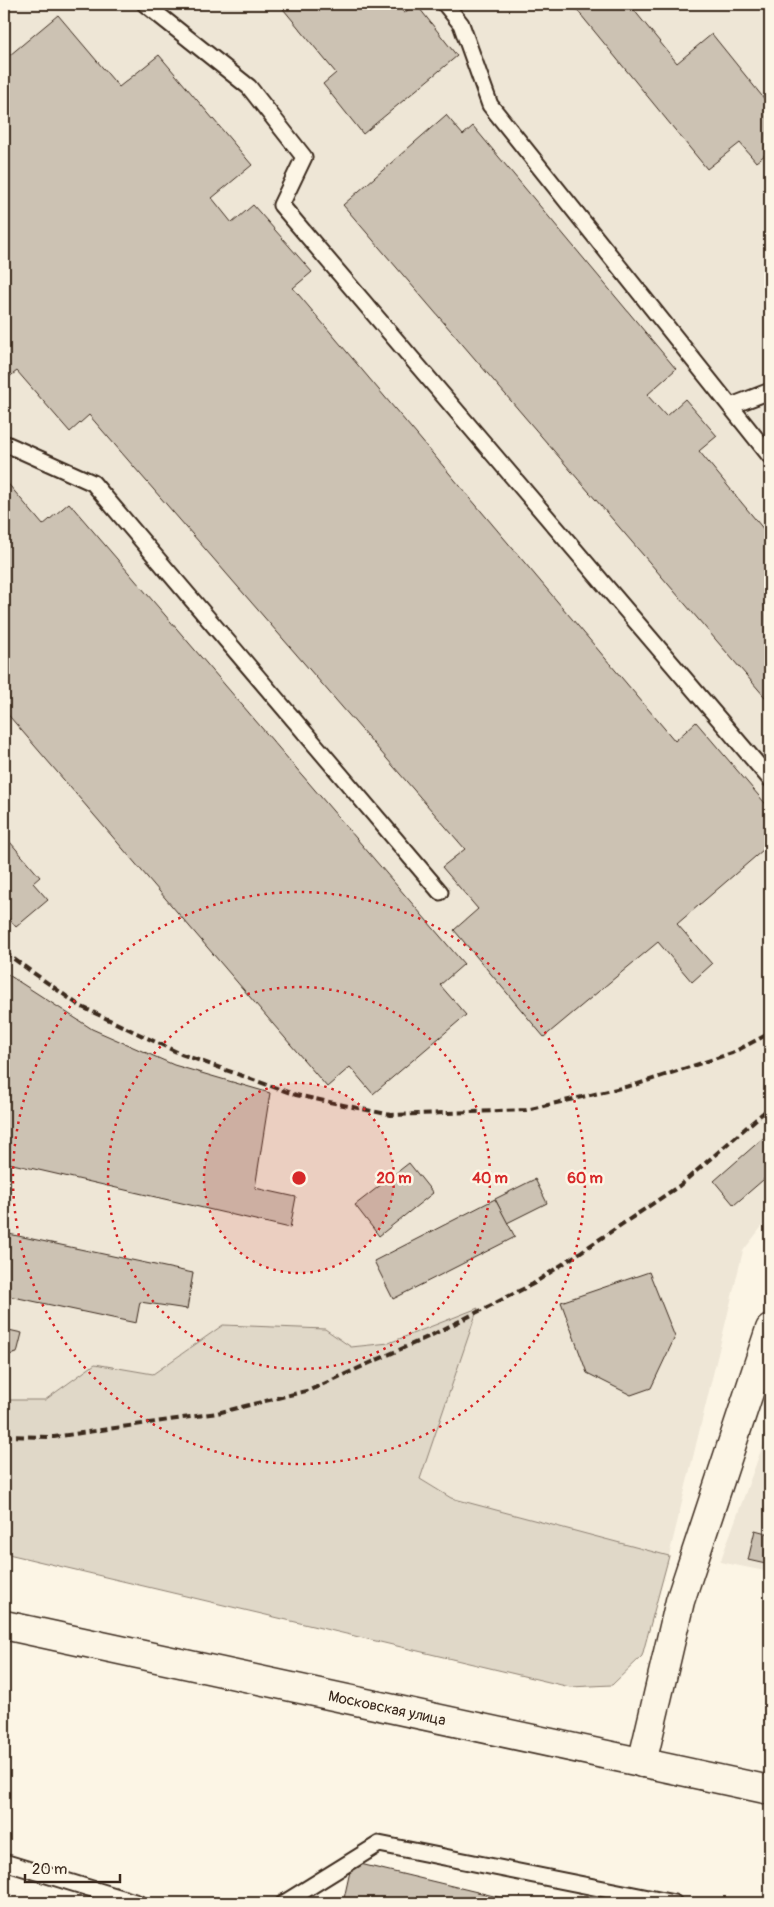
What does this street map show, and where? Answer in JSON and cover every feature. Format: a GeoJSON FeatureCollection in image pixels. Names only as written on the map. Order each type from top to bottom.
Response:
{"type":"FeatureCollection","features":[{"type":"Feature","properties":{"kind":"main road"},"geometry":{"type":"LineString","coordinates":[[642,1763],[680,1601],[770,1329]]}},
{"type":"Feature","properties":{"kind":"main road","name":"Московская улица"},"geometry":{"type":"LineString","coordinates":[[4,1625],[770,1790]]}},
{"type":"Feature","properties":{"kind":"lane"},"geometry":{"type":"LineString","coordinates":[[145,4],[249,87],[304,157],[281,205],[770,779]]}},
{"type":"Feature","properties":{"kind":"lane"},"geometry":{"type":"LineString","coordinates":[[445,4],[461,24],[490,106],[770,456]]}},
{"type":"Feature","properties":{"kind":"lane"},"geometry":{"type":"LineString","coordinates":[[730,406],[770,391]]}},
{"type":"Feature","properties":{"kind":"lane"},"geometry":{"type":"LineString","coordinates":[[4,443],[93,483],[440,892]]}},
{"type":"Feature","properties":{"kind":"lane"},"geometry":{"type":"LineString","coordinates":[[284,1903],[379,1844],[674,1903]]}},
{"type":"Feature","properties":{"kind":"lane"},"geometry":{"type":"LineString","coordinates":[[4,1862],[138,1903]]}},
{"type":"Feature","properties":{"kind":"shaded area"},"geometry":{"type":"Polygon","coordinates":[[[4,4],[770,4],[770,1216],[743,1251],[669,1556],[451,1498],[420,1479],[478,1309],[389,1343],[351,1347],[325,1329],[223,1325],[153,1374],[95,1364],[45,1400],[4,1400],[4,4]]]}},
{"type":"Feature","properties":{"kind":"shaded area"},"geometry":{"type":"Polygon","coordinates":[[[478,1308],[420,1479],[451,1498],[669,1556],[642,1656],[612,1685],[570,1687],[4,1553],[4,1400],[45,1400],[95,1364],[153,1374],[223,1325],[325,1329],[351,1347],[389,1343],[478,1308]]]}},
{"type":"Feature","properties":{"kind":"shaded area"},"geometry":{"type":"Polygon","coordinates":[[[770,1426],[770,1572],[720,1562],[770,1426]]]}},
{"type":"Feature","properties":{"kind":"building"},"geometry":{"type":"Polygon","coordinates":[[[279,4],[397,4],[404,13],[416,4],[457,56],[363,134],[323,84],[336,73],[279,4]]]}},
{"type":"Feature","properties":{"kind":"building"},"geometry":{"type":"Polygon","coordinates":[[[572,4],[629,4],[677,63],[712,34],[770,106],[770,151],[756,162],[740,143],[707,169],[572,4]]]}},
{"type":"Feature","properties":{"kind":"building"},"geometry":{"type":"Polygon","coordinates":[[[58,15],[119,87],[159,55],[252,165],[212,198],[232,223],[253,205],[312,272],[293,288],[675,741],[696,722],[770,809],[770,844],[677,924],[712,964],[692,982],[658,942],[544,1037],[454,930],[478,909],[442,867],[465,849],[89,415],[70,432],[17,371],[4,381],[4,60],[58,15]]]}},
{"type":"Feature","properties":{"kind":"building"},"geometry":{"type":"Polygon","coordinates":[[[446,115],[463,135],[473,126],[676,369],[647,395],[666,416],[685,399],[717,436],[699,451],[770,537],[770,703],[343,205],[446,115]]]}},
{"type":"Feature","properties":{"kind":"building"},"geometry":{"type":"Polygon","coordinates":[[[4,479],[43,525],[69,503],[464,964],[440,985],[466,1015],[373,1094],[350,1067],[327,1087],[4,710],[4,479]]]}},
{"type":"Feature","properties":{"kind":"building"},"geometry":{"type":"Polygon","coordinates":[[[4,835],[40,877],[33,883],[48,900],[16,927],[4,913],[4,835]]]}},
{"type":"Feature","properties":{"kind":"building"},"geometry":{"type":"Polygon","coordinates":[[[4,972],[92,1029],[174,1065],[270,1093],[255,1188],[296,1197],[290,1228],[4,1162],[4,972]]]}},
{"type":"Feature","properties":{"kind":"building"},"geometry":{"type":"Polygon","coordinates":[[[770,1132],[770,1174],[734,1205],[714,1181],[770,1132]]]}},
{"type":"Feature","properties":{"kind":"building"},"geometry":{"type":"Polygon","coordinates":[[[409,1163],[433,1193],[379,1236],[355,1205],[409,1163]]]}},
{"type":"Feature","properties":{"kind":"building"},"geometry":{"type":"Polygon","coordinates":[[[535,1179],[547,1203],[507,1223],[495,1199],[535,1179]]]}},
{"type":"Feature","properties":{"kind":"building"},"geometry":{"type":"Polygon","coordinates":[[[495,1199],[515,1237],[393,1299],[374,1261],[495,1199]]]}},
{"type":"Feature","properties":{"kind":"building"},"geometry":{"type":"Polygon","coordinates":[[[4,1233],[193,1273],[187,1309],[140,1302],[136,1323],[4,1295],[4,1233]]]}},
{"type":"Feature","properties":{"kind":"building"},"geometry":{"type":"Polygon","coordinates":[[[649,1272],[675,1337],[651,1388],[631,1395],[587,1373],[561,1302],[649,1272]]]}},
{"type":"Feature","properties":{"kind":"building"},"geometry":{"type":"Polygon","coordinates":[[[4,1329],[22,1333],[17,1353],[4,1356],[4,1329]]]}},
{"type":"Feature","properties":{"kind":"building"},"geometry":{"type":"Polygon","coordinates":[[[755,1530],[770,1534],[770,1565],[748,1560],[755,1530]]]}},
{"type":"Feature","properties":{"kind":"building"},"geometry":{"type":"Polygon","coordinates":[[[352,1862],[523,1903],[343,1903],[352,1862]]]}},
{"type":"Feature","properties":{"kind":"railway"},"geometry":{"type":"LineString","coordinates":[[4,952],[80,1006],[181,1054],[296,1095],[391,1115],[526,1110],[638,1084],[732,1053],[770,1033]]}},
{"type":"Feature","properties":{"kind":"railway"},"geometry":{"type":"LineString","coordinates":[[4,1436],[54,1437],[217,1413],[310,1390],[430,1336],[533,1284],[679,1186],[770,1107]]}}]}
